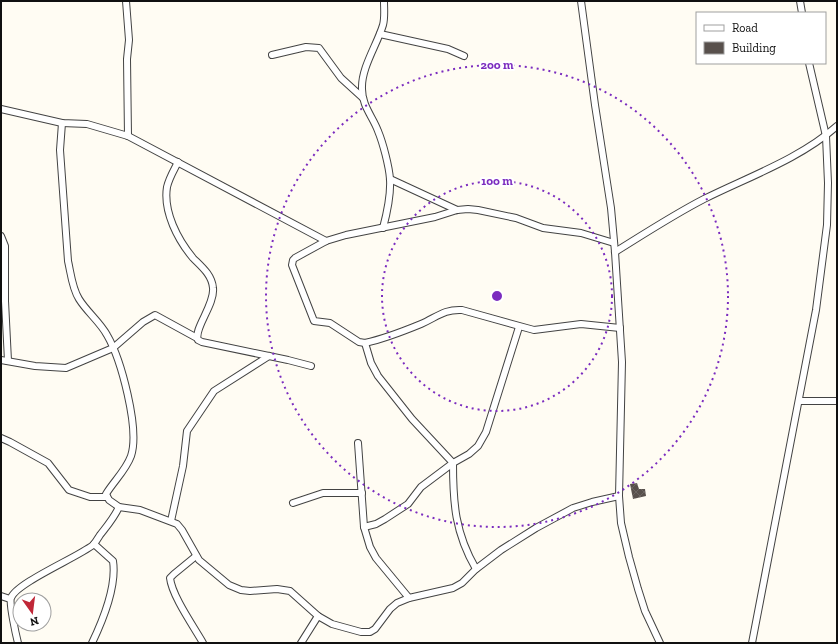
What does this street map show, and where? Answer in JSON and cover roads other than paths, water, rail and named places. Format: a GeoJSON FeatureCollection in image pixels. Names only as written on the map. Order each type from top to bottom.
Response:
{"type":"FeatureCollection","features":[{"type":"Feature","properties":{"kind":"street"},"geometry":{"type":"LineString","coordinates":[[126,1],[129,40],[127,59],[128,136]]}},
{"type":"Feature","properties":{"kind":"street"},"geometry":{"type":"LineString","coordinates":[[383,228],[390,179],[378,130],[362,98],[362,87],[363,77],[383,24],[384,1]]}},
{"type":"Feature","properties":{"kind":"street"},"geometry":{"type":"LineString","coordinates":[[581,1],[610,200],[615,252],[622,362],[619,496],[621,523],[629,557],[645,611],[660,643]]}},
{"type":"Feature","properties":{"kind":"street"},"geometry":{"type":"LineString","coordinates":[[800,1],[802,12]]}},
{"type":"Feature","properties":{"kind":"street"},"geometry":{"type":"LineString","coordinates":[[380,34],[448,49],[464,56]]}},
{"type":"Feature","properties":{"kind":"street"},"geometry":{"type":"LineString","coordinates":[[272,55],[306,48],[319,48],[341,78],[362,98]]}},
{"type":"Feature","properties":{"kind":"street"},"geometry":{"type":"LineString","coordinates":[[752,643],[816,310],[827,225],[828,183],[826,136],[809,64]]}},
{"type":"Feature","properties":{"kind":"street"},"geometry":{"type":"LineString","coordinates":[[1,109],[62,123],[87,124],[128,136],[326,241]]}},
{"type":"Feature","properties":{"kind":"street"},"geometry":{"type":"LineString","coordinates":[[62,123],[60,150],[68,262],[74,289],[79,299],[99,322],[108,336],[121,368],[132,414],[134,439],[131,456],[122,472],[106,494],[107,497]]}},
{"type":"Feature","properties":{"kind":"street"},"geometry":{"type":"LineString","coordinates":[[615,252],[703,200],[800,152],[826,136],[837,126]]}},
{"type":"Feature","properties":{"kind":"street"},"geometry":{"type":"LineString","coordinates":[[178,162],[167,188],[167,202],[170,218],[184,245],[209,276],[212,282],[214,295],[197,334],[197,338]]}},
{"type":"Feature","properties":{"kind":"street"},"geometry":{"type":"LineString","coordinates":[[390,179],[457,210]]}},
{"type":"Feature","properties":{"kind":"street"},"geometry":{"type":"LineString","coordinates":[[614,243],[581,233],[543,228],[516,218],[478,210],[457,210],[435,217],[326,241],[293,260],[292,265],[314,320],[318,322],[330,323],[359,342],[365,343],[422,323],[444,312],[454,310],[462,310],[534,330],[581,324],[620,328]]}},
{"type":"Feature","properties":{"kind":"street"},"geometry":{"type":"LineString","coordinates":[[1,236],[5,251],[5,302],[8,361]]}},
{"type":"Feature","properties":{"kind":"street"},"geometry":{"type":"LineString","coordinates":[[1,360],[35,366],[66,368],[113,348],[143,322],[155,315],[202,342],[311,366]]}},
{"type":"Feature","properties":{"kind":"street"},"geometry":{"type":"LineString","coordinates":[[364,527],[376,524],[408,504],[421,487],[453,463],[469,454],[478,446],[486,432],[519,326]]}},
{"type":"Feature","properties":{"kind":"street"},"geometry":{"type":"LineString","coordinates":[[365,343],[371,363],[378,376],[412,419],[453,463],[453,487],[459,533],[466,552],[476,569]]}},
{"type":"Feature","properties":{"kind":"street"},"geometry":{"type":"LineString","coordinates":[[171,521],[183,466],[187,431],[214,392],[269,356]]}},
{"type":"Feature","properties":{"kind":"street"},"geometry":{"type":"LineString","coordinates":[[799,401],[837,401]]}},
{"type":"Feature","properties":{"kind":"street"},"geometry":{"type":"LineString","coordinates":[[1,438],[48,463],[69,490],[90,497],[107,497],[119,507],[140,510],[177,524],[182,530],[196,556],[230,585],[240,590],[250,591],[281,589],[290,590],[318,616],[332,624],[361,632],[370,632],[375,629],[390,609],[397,603],[409,598],[453,588],[462,583],[476,569],[519,539],[573,508],[619,496]]}},
{"type":"Feature","properties":{"kind":"street"},"geometry":{"type":"LineString","coordinates":[[358,443],[364,527],[370,547],[376,558],[409,598]]}},
{"type":"Feature","properties":{"kind":"street"},"geometry":{"type":"LineString","coordinates":[[293,503],[323,493],[362,493]]}},
{"type":"Feature","properties":{"kind":"street"},"geometry":{"type":"LineString","coordinates":[[18,643],[10,599],[12,595],[20,587],[94,544],[112,521],[119,507]]}},
{"type":"Feature","properties":{"kind":"street"},"geometry":{"type":"LineString","coordinates":[[92,643],[102,622],[109,600],[114,568],[113,561],[94,544]]}},
{"type":"Feature","properties":{"kind":"street"},"geometry":{"type":"LineString","coordinates":[[196,556],[170,578],[171,584],[180,604],[203,643]]}},
{"type":"Feature","properties":{"kind":"street"},"geometry":{"type":"LineString","coordinates":[[1,596],[10,599]]}},
{"type":"Feature","properties":{"kind":"street"},"geometry":{"type":"LineString","coordinates":[[301,643],[318,616]]}}]}
